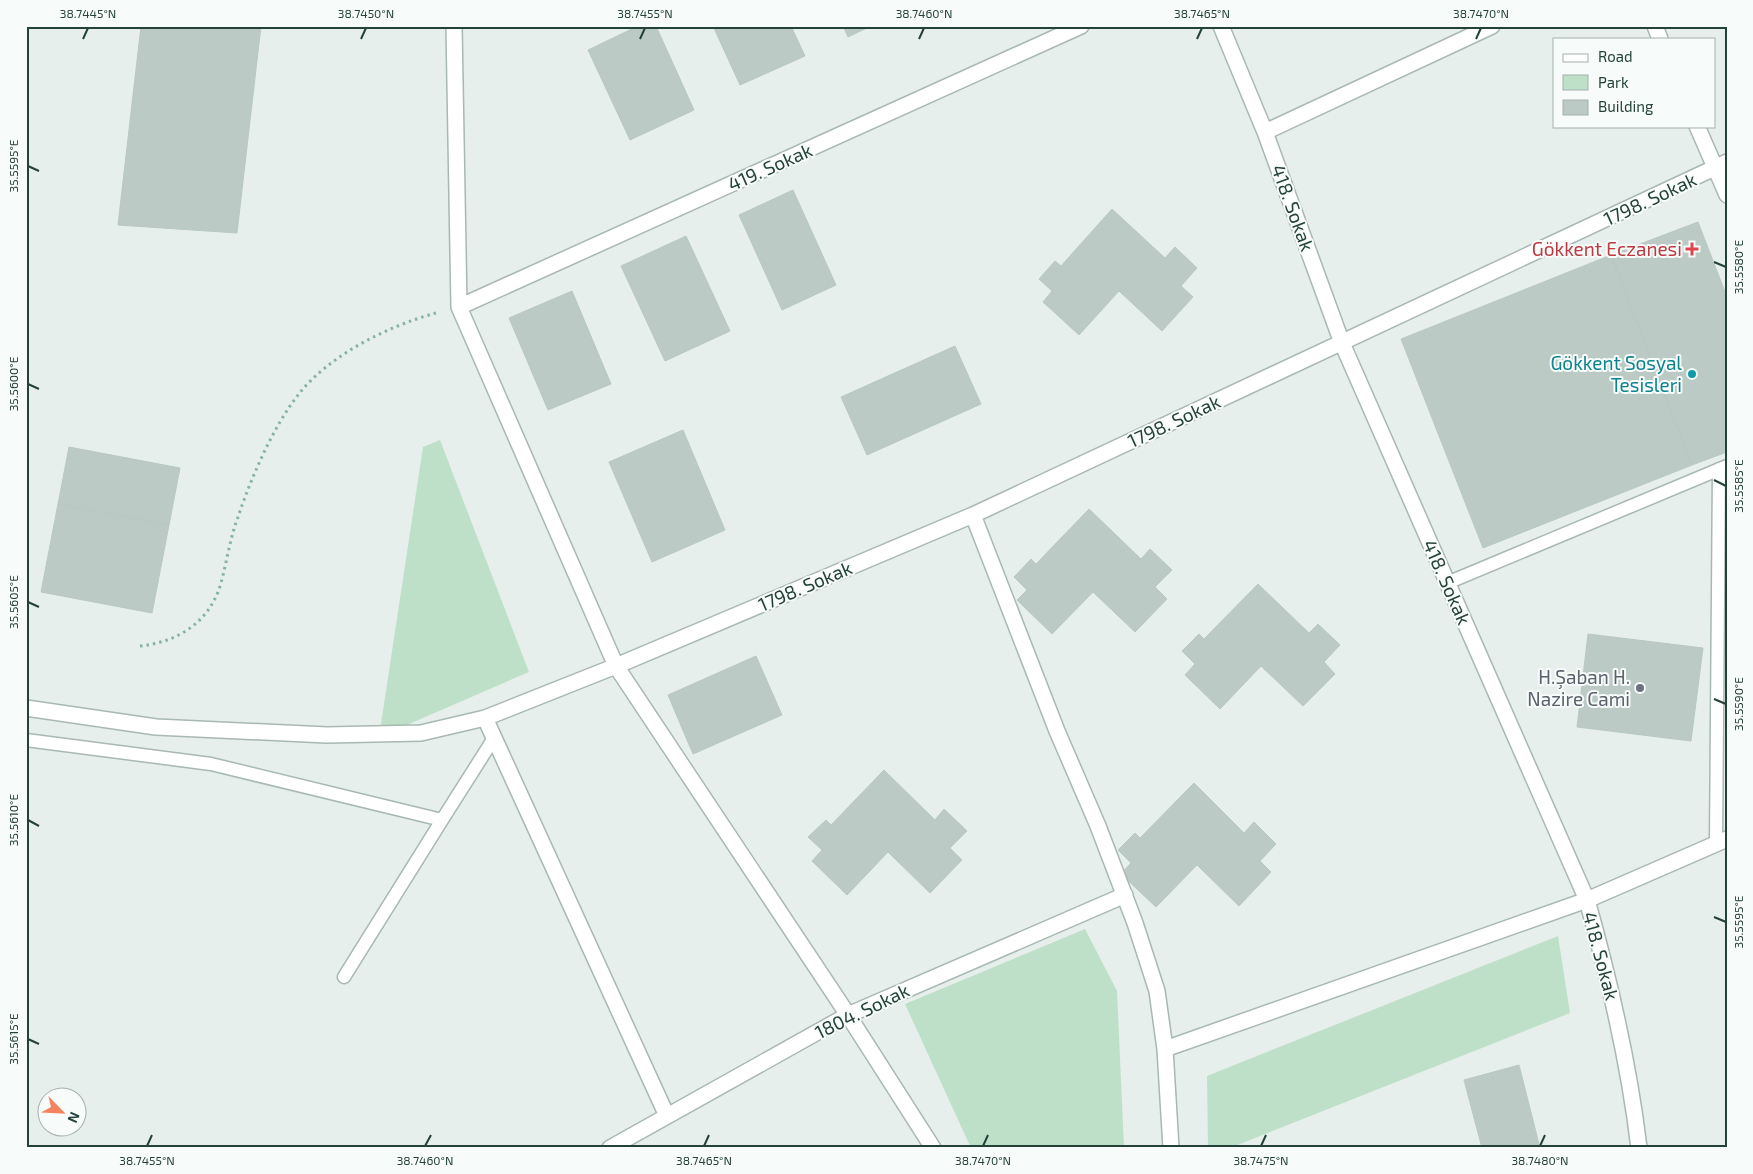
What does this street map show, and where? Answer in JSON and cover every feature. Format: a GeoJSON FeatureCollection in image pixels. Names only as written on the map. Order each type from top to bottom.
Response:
{"type":"FeatureCollection","features":[{"type":"Feature","properties":{"kind":"street"},"geometry":{"type":"LineString","coordinates":[[454,26],[459,307],[616,666],[848,1014],[934,1148]]}},
{"type":"Feature","properties":{"kind":"street","name":"419. Sokak"},"geometry":{"type":"LineString","coordinates":[[459,307],[1081,26]]}},
{"type":"Feature","properties":{"kind":"street","name":"418. Sokak"},"geometry":{"type":"LineString","coordinates":[[1221,26],[1265,132],[1342,343],[1587,900],[1608,974],[1624,1050],[1639,1148]]}},
{"type":"Feature","properties":{"kind":"street"},"geometry":{"type":"LineString","coordinates":[[1265,132],[1492,26]]}},
{"type":"Feature","properties":{"kind":"street"},"geometry":{"type":"LineString","coordinates":[[1655,26],[1660,38]]}},
{"type":"Feature","properties":{"kind":"street"},"geometry":{"type":"LineString","coordinates":[[1698,128],[1721,165],[1727,195]]}},
{"type":"Feature","properties":{"kind":"street","name":"1798. Sokak"},"geometry":{"type":"LineString","coordinates":[[26,708],[156,727],[327,735],[421,733],[486,718],[616,666],[972,515],[1721,165]]}},
{"type":"Feature","properties":{"kind":"street"},"geometry":{"type":"LineString","coordinates":[[972,515],[1125,895],[1157,991],[1165,1050],[1171,1148]]}},
{"type":"Feature","properties":{"kind":"street"},"geometry":{"type":"LineString","coordinates":[[486,718],[667,1116]]}},
{"type":"Feature","properties":{"kind":"street"},"geometry":{"type":"LineString","coordinates":[[1165,1050],[1587,900],[1721,841]]}},
{"type":"Feature","properties":{"kind":"street","name":"1804. Sokak"},"geometry":{"type":"LineString","coordinates":[[610,1148],[848,1014],[1125,895]]}},
{"type":"Feature","properties":{"kind":"lane"},"geometry":{"type":"LineString","coordinates":[[1447,583],[1723,468],[1721,841]]}},
{"type":"Feature","properties":{"kind":"lane"},"geometry":{"type":"LineString","coordinates":[[344,977],[494,738]]}},
{"type":"Feature","properties":{"kind":"lane"},"geometry":{"type":"LineString","coordinates":[[26,740],[211,764],[442,820]]}},
{"type":"Feature","properties":{"kind":"path"},"geometry":{"type":"LineString","coordinates":[[140,646],[170,640],[196,623],[206,612],[220,583],[227,551],[248,488],[263,455],[288,408],[312,380],[325,368],[369,340],[413,321],[459,307]]}},
{"type":"Feature","properties":{"kind":"green space"},"geometry":{"type":"Polygon","coordinates":[[[440,440],[529,672],[379,737],[423,447],[440,440]]]}},
{"type":"Feature","properties":{"kind":"green space"},"geometry":{"type":"Polygon","coordinates":[[[1085,929],[1117,991],[1124,1148],[971,1148],[905,1004],[1085,929]]]}},
{"type":"Feature","properties":{"kind":"green space"},"geometry":{"type":"Polygon","coordinates":[[[1558,936],[1570,1013],[1230,1148],[1208,1148],[1207,1076],[1558,936]]]}},
{"type":"Feature","properties":{"kind":"building"},"geometry":{"type":"Polygon","coordinates":[[[141,26],[261,26],[237,233],[118,225],[141,26]]]}},
{"type":"Feature","properties":{"kind":"building"},"geometry":{"type":"Polygon","coordinates":[[[638,26],[656,26],[694,110],[630,140],[588,50],[638,26]]]}},
{"type":"Feature","properties":{"kind":"building"},"geometry":{"type":"Polygon","coordinates":[[[713,26],[791,26],[805,56],[740,85],[713,26]]]}},
{"type":"Feature","properties":{"kind":"building"},"geometry":{"type":"Polygon","coordinates":[[[843,26],[871,26],[848,37],[843,26]]]}},
{"type":"Feature","properties":{"kind":"building"},"geometry":{"type":"Polygon","coordinates":[[[793,190],[836,285],[782,310],[739,215],[793,190]]]}},
{"type":"Feature","properties":{"kind":"building"},"geometry":{"type":"Polygon","coordinates":[[[1112,209],[1165,258],[1175,247],[1197,268],[1181,286],[1193,297],[1162,331],[1119,291],[1079,335],[1043,302],[1052,291],[1039,279],[1055,261],[1061,266],[1112,209]]]}},
{"type":"Feature","properties":{"kind":"building","name":"Gökkent Sosyal Tesisleri"},"geometry":{"type":"Polygon","coordinates":[[[1698,222],[1727,297],[1727,452],[1692,465],[1611,255],[1698,222]]]}},
{"type":"Feature","properties":{"kind":"building"},"geometry":{"type":"Polygon","coordinates":[[[686,236],[730,331],[665,361],[621,266],[686,236]]]}},
{"type":"Feature","properties":{"kind":"building"},"geometry":{"type":"Polygon","coordinates":[[[1611,255],[1692,465],[1483,548],[1401,339],[1611,255]]]}},
{"type":"Feature","properties":{"kind":"building"},"geometry":{"type":"Polygon","coordinates":[[[572,291],[611,384],[548,410],[509,318],[572,291]]]}},
{"type":"Feature","properties":{"kind":"building"},"geometry":{"type":"Polygon","coordinates":[[[955,346],[981,404],[867,455],[841,397],[955,346]]]}},
{"type":"Feature","properties":{"kind":"building"},"geometry":{"type":"Polygon","coordinates":[[[683,430],[725,530],[652,562],[609,462],[683,430]]]}},
{"type":"Feature","properties":{"kind":"building"},"geometry":{"type":"Polygon","coordinates":[[[69,447],[180,468],[169,525],[58,504],[69,447]]]}},
{"type":"Feature","properties":{"kind":"building"},"geometry":{"type":"Polygon","coordinates":[[[58,504],[169,525],[152,613],[41,592],[58,504]]]}},
{"type":"Feature","properties":{"kind":"building"},"geometry":{"type":"Polygon","coordinates":[[[1089,509],[1141,559],[1150,549],[1172,570],[1155,587],[1167,599],[1135,632],[1093,592],[1052,634],[1017,600],[1027,590],[1014,577],[1031,559],[1036,564],[1089,509]]]}},
{"type":"Feature","properties":{"kind":"building"},"geometry":{"type":"Polygon","coordinates":[[[1258,584],[1309,633],[1318,624],[1340,645],[1324,662],[1335,674],[1303,706],[1261,666],[1220,709],[1185,675],[1195,664],[1182,651],[1199,634],[1204,639],[1258,584]]]}},
{"type":"Feature","properties":{"kind":"building","name":"H.Şaban H. Nazire Cami"},"geometry":{"type":"Polygon","coordinates":[[[1588,634],[1703,648],[1691,741],[1577,727],[1588,634]]]}},
{"type":"Feature","properties":{"kind":"building"},"geometry":{"type":"Polygon","coordinates":[[[756,656],[782,715],[693,754],[668,695],[756,656]]]}},
{"type":"Feature","properties":{"kind":"building"},"geometry":{"type":"Polygon","coordinates":[[[884,770],[935,820],[944,809],[967,831],[950,848],[962,860],[930,893],[888,852],[847,895],[812,861],[822,850],[808,837],[826,820],[831,825],[884,770]]]}},
{"type":"Feature","properties":{"kind":"building"},"geometry":{"type":"Polygon","coordinates":[[[1194,783],[1244,833],[1254,822],[1276,844],[1260,861],[1271,872],[1239,906],[1197,865],[1156,907],[1121,874],[1131,863],[1118,850],[1135,833],[1140,838],[1194,783]]]}},
{"type":"Feature","properties":{"kind":"building"},"geometry":{"type":"Polygon","coordinates":[[[1519,1065],[1540,1148],[1482,1148],[1464,1080],[1519,1065]]]}},
{"type":"Feature","properties":{"kind":"place","name":"Gökkent Eczanesi"},"geometry":{"type":"Point","coordinates":[1692,249]}},
{"type":"Feature","properties":{"kind":"place","name":"Gökkent Sosyal Tesisleri"},"geometry":{"type":"Point","coordinates":[1692,374]}},
{"type":"Feature","properties":{"kind":"place","name":"H.Şaban H. Nazire Cami"},"geometry":{"type":"Point","coordinates":[1640,688]}}]}
